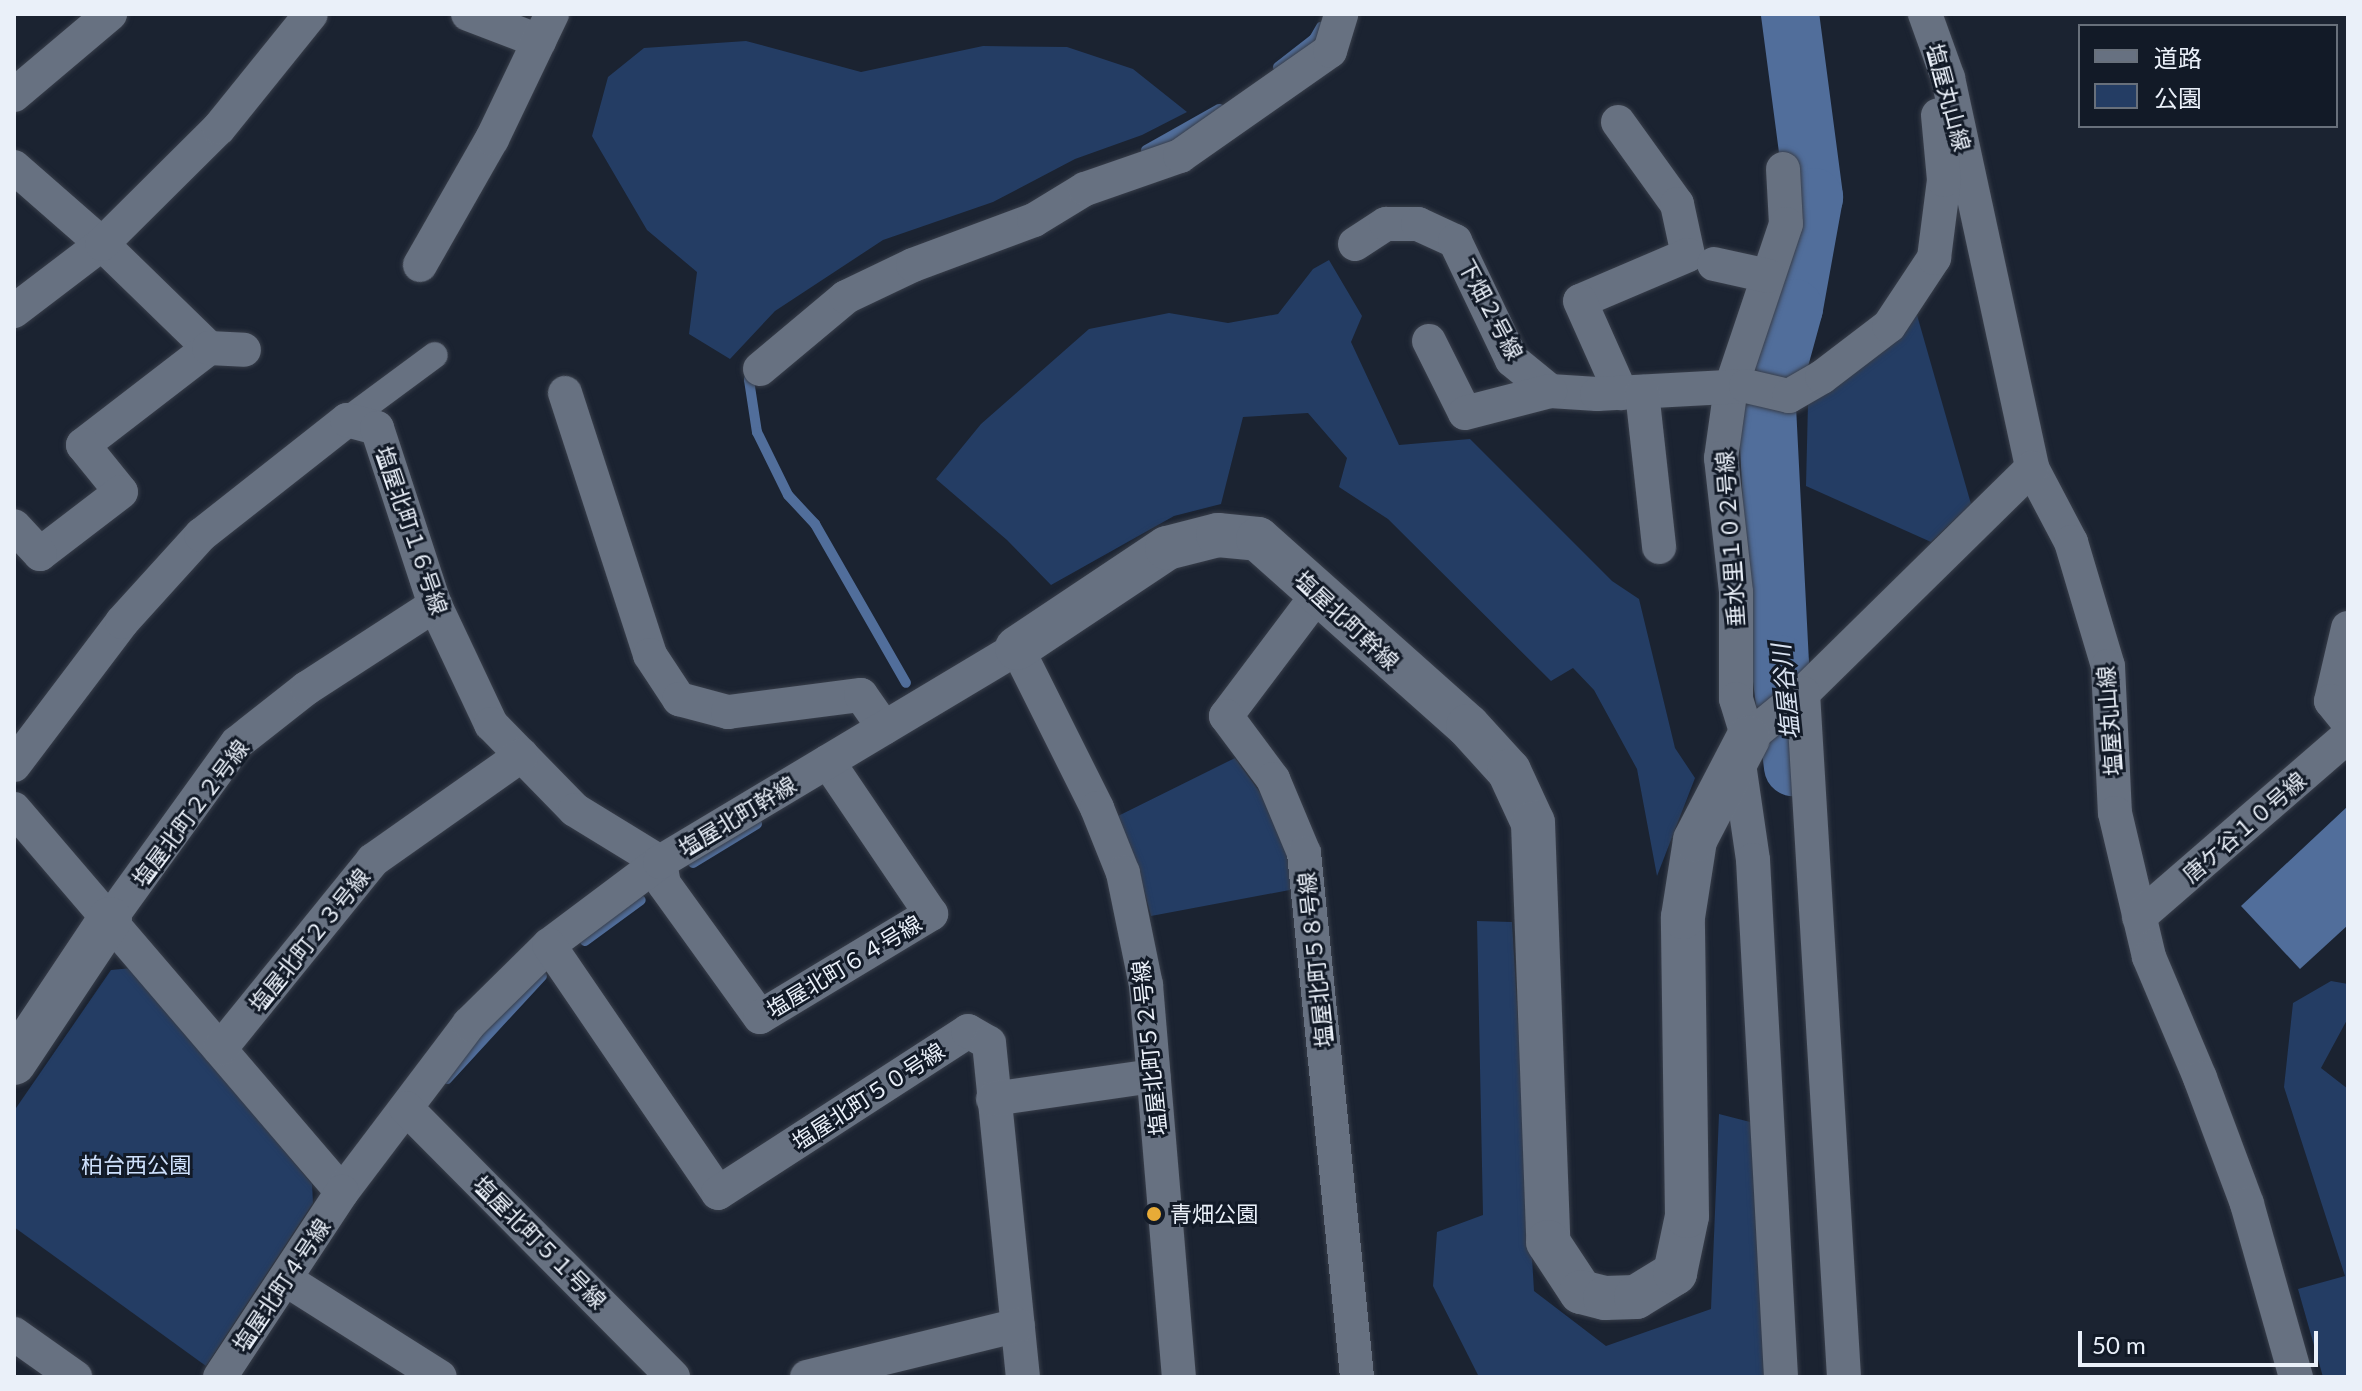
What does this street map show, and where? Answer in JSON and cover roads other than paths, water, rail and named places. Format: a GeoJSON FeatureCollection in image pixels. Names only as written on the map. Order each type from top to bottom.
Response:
{"type":"FeatureCollection","features":[{"type":"Feature","properties":{"kind":"street"},"geometry":{"type":"LineString","coordinates":[[14,95],[110,14]]}},
{"type":"Feature","properties":{"kind":"street"},"geometry":{"type":"LineString","coordinates":[[420,265],[492,139],[546,27],[468,14]]}},
{"type":"Feature","properties":{"kind":"street"},"geometry":{"type":"LineString","coordinates":[[760,369],[846,297],[913,265],[1034,220],[1085,189],[1180,156],[1330,51],[1341,14]]}},
{"type":"Feature","properties":{"kind":"street","name":"塩屋丸山線"},"geometry":{"type":"LineString","coordinates":[[1925,14],[1948,78],[2032,468],[2071,542],[2108,666],[2115,813],[2149,957],[2200,1078],[2247,1204],[2296,1377]]}},
{"type":"Feature","properties":{"kind":"street"},"geometry":{"type":"LineString","coordinates":[[14,311],[102,244],[219,128],[300,19]]}},
{"type":"Feature","properties":{"kind":"street"},"geometry":{"type":"LineString","coordinates":[[1429,341],[1465,413],[1550,391],[1631,393],[1738,387],[1789,396],[1822,377],[1889,326],[1934,258],[1944,180],[1937,97],[1948,78]]}},
{"type":"Feature","properties":{"kind":"street"},"geometry":{"type":"LineString","coordinates":[[1618,122],[1677,204],[1688,255],[1580,301],[1631,393],[1659,547]]}},
{"type":"Feature","properties":{"kind":"street"},"geometry":{"type":"LineString","coordinates":[[14,167],[102,244],[209,348]]}},
{"type":"Feature","properties":{"kind":"street","name":"垂水里１０２号線"},"geometry":{"type":"LineString","coordinates":[[1781,1377],[1753,860],[1736,699],[1736,592],[1721,458],[1768,276],[1786,224],[1783,169]]}},
{"type":"Feature","properties":{"kind":"street","name":"下畑２号線"},"geometry":{"type":"LineString","coordinates":[[1355,244],[1386,224],[1418,224],[1455,241],[1512,360],[1550,391]]}},
{"type":"Feature","properties":{"kind":"street"},"geometry":{"type":"LineString","coordinates":[[1714,264],[1768,276]]}},
{"type":"Feature","properties":{"kind":"street"},"geometry":{"type":"LineString","coordinates":[[14,526],[40,554],[121,492],[83,445],[209,348],[244,350]]}},
{"type":"Feature","properties":{"kind":"street"},"geometry":{"type":"LineString","coordinates":[[14,765],[122,622],[201,535],[435,355]]}},
{"type":"Feature","properties":{"kind":"street"},"geometry":{"type":"LineString","coordinates":[[565,393],[650,655],[679,699],[728,712],[861,695],[884,728]]}},
{"type":"Feature","properties":{"kind":"street","name":"塩屋北町１６号線"},"geometry":{"type":"LineString","coordinates":[[347,420],[377,428],[435,605],[491,724],[575,810],[660,862]]}},
{"type":"Feature","properties":{"kind":"street","name":"塩屋北町幹線"},"geometry":{"type":"LineString","coordinates":[[342,1192],[469,1024],[549,945],[660,862],[1017,648],[1167,548],[1218,535],[1258,539],[1468,726],[1509,771],[1533,823],[1548,1242],[1581,1292],[1605,1298],[1636,1297],[1675,1273],[1687,1216],[1683,917],[1695,840],[1743,748],[2032,468]]}},
{"type":"Feature","properties":{"kind":"street","name":"塩屋北町５８号線"},"geometry":{"type":"LineString","coordinates":[[1318,594],[1226,716],[1273,779],[1304,853],[1357,1377]]}},
{"type":"Feature","properties":{"kind":"street","name":"塩屋北町２２号線"},"geometry":{"type":"LineString","coordinates":[[110,919],[237,743],[307,688],[435,605]]}},
{"type":"Feature","properties":{"kind":"street"},"geometry":{"type":"LineString","coordinates":[[2348,628],[2331,701],[2348,722]]}},
{"type":"Feature","properties":{"kind":"street","name":"塩屋北町５２号線"},"geometry":{"type":"LineString","coordinates":[[1017,648],[1097,808],[1123,873],[1146,985],[1179,1377]]}},
{"type":"Feature","properties":{"kind":"street"},"geometry":{"type":"LineString","coordinates":[[1803,693],[1844,1377]]}},
{"type":"Feature","properties":{"kind":"street","name":"唐ケ谷１０号線"},"geometry":{"type":"LineString","coordinates":[[2139,917],[2348,736]]}},
{"type":"Feature","properties":{"kind":"street","name":"塩屋北町２３号線"},"geometry":{"type":"LineString","coordinates":[[220,1049],[373,860],[522,755]]}},
{"type":"Feature","properties":{"kind":"street","name":"塩屋北町６４号線"},"geometry":{"type":"LineString","coordinates":[[660,862],[664,884],[760,1017],[931,914],[828,762]]}},
{"type":"Feature","properties":{"kind":"street"},"geometry":{"type":"LineString","coordinates":[[14,809],[342,1192]]}},
{"type":"Feature","properties":{"kind":"street"},"geometry":{"type":"LineString","coordinates":[[14,1063],[110,919]]}},
{"type":"Feature","properties":{"kind":"street","name":"塩屋北町５０号線"},"geometry":{"type":"LineString","coordinates":[[549,945],[718,1193],[968,1031],[989,1043],[1023,1377]]}},
{"type":"Feature","properties":{"kind":"street"},"geometry":{"type":"LineString","coordinates":[[993,1099],[1153,1076]]}},
{"type":"Feature","properties":{"kind":"street","name":"塩屋北町５１号線"},"geometry":{"type":"LineString","coordinates":[[406,1108],[673,1377]]}},
{"type":"Feature","properties":{"kind":"street","name":"塩屋北町４号線"},"geometry":{"type":"LineString","coordinates":[[220,1377],[342,1192]]}},
{"type":"Feature","properties":{"kind":"street"},"geometry":{"type":"LineString","coordinates":[[285,1279],[440,1377]]}},
{"type":"Feature","properties":{"kind":"street"},"geometry":{"type":"LineString","coordinates":[[807,1377],[846,1372],[1018,1325]]}},
{"type":"Feature","properties":{"kind":"street"},"geometry":{"type":"LineString","coordinates":[[14,1334],[75,1377]]}},
{"type":"Feature","properties":{"kind":"waterway","name":"塩屋谷川"},"geometry":{"type":"LineString","coordinates":[[1790,14],[1814,197],[1794,308],[1767,407],[1780,664],[1793,767]]}},
{"type":"Feature","properties":{"kind":"waterway"},"geometry":{"type":"LineString","coordinates":[[1278,67],[1314,39],[1321,27]]}},
{"type":"Feature","properties":{"kind":"waterway"},"geometry":{"type":"LineString","coordinates":[[1146,150],[1219,109]]}},
{"type":"Feature","properties":{"kind":"waterway"},"geometry":{"type":"LineString","coordinates":[[751,368],[749,380],[757,432],[788,495],[815,524],[906,683]]}},
{"type":"Feature","properties":{"kind":"waterway"},"geometry":{"type":"LineString","coordinates":[[693,863],[757,824]]}},
{"type":"Feature","properties":{"kind":"waterway"},"geometry":{"type":"LineString","coordinates":[[585,941],[641,900]]}},
{"type":"Feature","properties":{"kind":"waterway"},"geometry":{"type":"LineString","coordinates":[[447,1079],[542,976]]}},
{"type":"Feature","properties":{"kind":"place","name":"青畑公園"},"geometry":{"type":"Point","coordinates":[1154,1214]}},
{"type":"Feature","properties":{"kind":"park label","name":"柏台西公園"},"geometry":{"type":"Point","coordinates":[136,1165]}}]}
